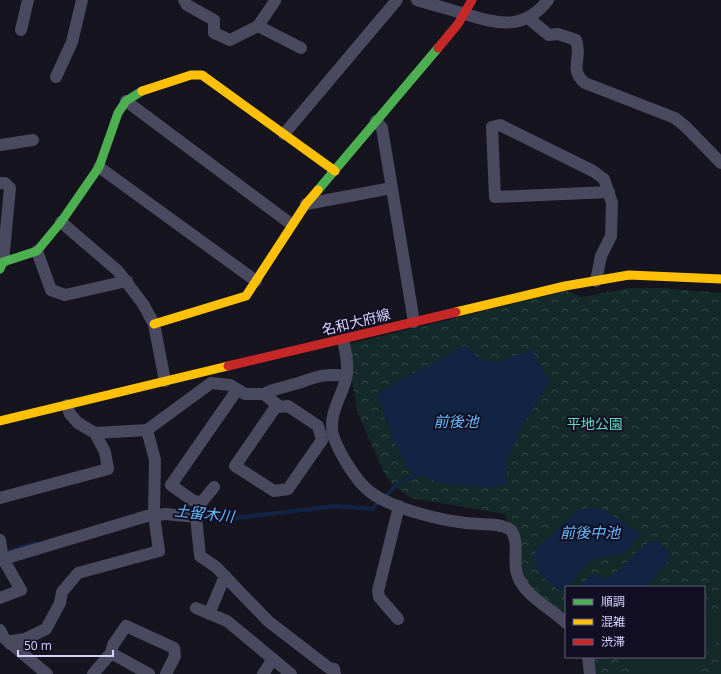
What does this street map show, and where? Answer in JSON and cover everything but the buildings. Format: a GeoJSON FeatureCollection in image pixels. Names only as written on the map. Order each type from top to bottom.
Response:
{"type":"FeatureCollection","features":[{"type":"Feature","properties":{"kind":"street"},"geometry":{"type":"LineString","coordinates":[[21,30],[28,0]]}},
{"type":"Feature","properties":{"kind":"street"},"geometry":{"type":"LineString","coordinates":[[56,77],[72,42],[82,0]]}},
{"type":"Feature","properties":{"kind":"street"},"geometry":{"type":"LineString","coordinates":[[184,0],[187,5],[214,20],[214,33],[230,40],[258,26],[275,1]]}},
{"type":"Feature","properties":{"kind":"street"},"geometry":{"type":"LineString","coordinates":[[284,134],[397,0]]}},
{"type":"Feature","properties":{"kind":"street"},"geometry":{"type":"LineString","coordinates":[[417,0],[489,22],[504,23],[528,18],[542,8],[548,0]]}},
{"type":"Feature","properties":{"kind":"street"},"geometry":{"type":"LineString","coordinates":[[154,324],[246,296],[291,224],[306,204],[465,14],[472,0]]}},
{"type":"Feature","properties":{"kind":"street"},"geometry":{"type":"LineString","coordinates":[[528,18],[549,35],[558,34],[576,40],[578,46],[575,71],[578,78],[585,83],[675,118],[686,127],[721,163]]}},
{"type":"Feature","properties":{"kind":"street"},"geometry":{"type":"LineString","coordinates":[[258,26],[301,48]]}},
{"type":"Feature","properties":{"kind":"street"},"geometry":{"type":"LineString","coordinates":[[0,183],[5,182],[10,188],[2,265],[37,251],[61,222],[99,167],[118,113],[126,101],[139,92],[191,75],[202,75],[335,171]]}},
{"type":"Feature","properties":{"kind":"street"},"geometry":{"type":"LineString","coordinates":[[126,101],[291,224]]}},
{"type":"Feature","properties":{"kind":"street"},"geometry":{"type":"LineString","coordinates":[[376,121],[382,128],[414,322]]}},
{"type":"Feature","properties":{"kind":"street"},"geometry":{"type":"LineString","coordinates":[[596,281],[601,256],[611,236],[612,203],[609,192],[604,179],[593,171],[500,125],[492,127],[495,197],[609,192]]}},
{"type":"Feature","properties":{"kind":"street"},"geometry":{"type":"LineString","coordinates":[[0,145],[33,140]]}},
{"type":"Feature","properties":{"kind":"street"},"geometry":{"type":"LineString","coordinates":[[99,167],[256,281]]}},
{"type":"Feature","properties":{"kind":"street"},"geometry":{"type":"LineString","coordinates":[[306,204],[392,188]]}},
{"type":"Feature","properties":{"kind":"street"},"geometry":{"type":"LineString","coordinates":[[61,222],[105,257],[127,281],[154,324],[165,381]]}},
{"type":"Feature","properties":{"kind":"street"},"geometry":{"type":"LineString","coordinates":[[37,251],[52,290],[60,294],[65,295],[127,281]]}},
{"type":"Feature","properties":{"kind":"street","name":"名和大府線"},"geometry":{"type":"LineString","coordinates":[[0,421],[565,286],[629,275],[721,279]]}},
{"type":"Feature","properties":{"kind":"street"},"geometry":{"type":"LineString","coordinates":[[343,340],[346,356],[346,376],[334,411],[333,435],[339,450],[360,481],[368,491],[382,499],[431,517],[465,523],[501,525],[511,530],[516,542],[516,570],[521,584],[527,591],[555,612],[565,622]]}},
{"type":"Feature","properties":{"kind":"street"},"geometry":{"type":"LineString","coordinates":[[95,433],[147,430],[211,383],[230,385],[245,394],[264,394],[271,389],[288,386],[319,375],[346,376]]}},
{"type":"Feature","properties":{"kind":"street"},"geometry":{"type":"LineString","coordinates":[[214,487],[201,503],[192,500],[171,485],[237,390]]}},
{"type":"Feature","properties":{"kind":"street"},"geometry":{"type":"LineString","coordinates":[[264,394],[280,407],[288,406],[318,426],[322,440],[288,489],[274,491],[235,466],[277,405]]}},
{"type":"Feature","properties":{"kind":"street"},"geometry":{"type":"LineString","coordinates":[[0,498],[108,469],[105,452],[95,433],[78,423],[70,414],[67,405]]}},
{"type":"Feature","properties":{"kind":"street"},"geometry":{"type":"LineString","coordinates":[[10,644],[12,641],[24,639],[46,629],[60,603],[62,592],[78,573],[159,551],[154,515],[155,460],[147,430]]}},
{"type":"Feature","properties":{"kind":"street"},"geometry":{"type":"LineString","coordinates":[[398,619],[379,597],[378,591],[400,506]]}},
{"type":"Feature","properties":{"kind":"street"},"geometry":{"type":"LineString","coordinates":[[0,598],[21,590],[1,553],[154,515],[166,514],[196,518],[200,556],[216,567],[268,621],[329,668],[334,669],[335,674]]}},
{"type":"Feature","properties":{"kind":"street"},"geometry":{"type":"LineString","coordinates":[[210,614],[225,576]]}},
{"type":"Feature","properties":{"kind":"street"},"geometry":{"type":"LineString","coordinates":[[196,608],[227,621],[291,674]]}},
{"type":"Feature","properties":{"kind":"street"},"geometry":{"type":"LineString","coordinates":[[93,674],[111,654],[113,646],[126,626],[174,648],[175,656],[166,674]]}},
{"type":"Feature","properties":{"kind":"street"},"geometry":{"type":"LineString","coordinates":[[0,630],[4,638],[10,644],[47,674]]}},
{"type":"Feature","properties":{"kind":"street"},"geometry":{"type":"LineString","coordinates":[[111,654],[149,674]]}},
{"type":"Feature","properties":{"kind":"street"},"geometry":{"type":"LineString","coordinates":[[588,658],[590,674]]}},
{"type":"Feature","properties":{"kind":"street"},"geometry":{"type":"LineString","coordinates":[[263,674],[273,659]]}},
{"type":"Feature","properties":{"kind":"green space","name":"平地公園"},"geometry":{"type":"Polygon","coordinates":[[[630,288],[662,288],[721,293],[721,674],[597,674],[593,671],[586,658],[705,658],[705,586],[565,586],[565,626],[527,589],[505,514],[411,498],[392,484],[383,471],[358,413],[345,345],[567,291],[582,297],[630,288]]]}},
{"type":"Feature","properties":{"kind":"green space"},"geometry":{"type":"Polygon","coordinates":[[[705,611],[721,625],[721,636],[705,656],[705,611]]]}},
{"type":"Feature","properties":{"kind":"green space"},"geometry":{"type":"Polygon","coordinates":[[[618,658],[703,658],[690,674],[642,674],[619,663],[618,658]]]}},
{"type":"Feature","properties":{"kind":"water","name":"前後池"},"geometry":{"type":"Polygon","coordinates":[[[466,345],[480,359],[498,362],[531,349],[550,382],[523,424],[507,461],[506,485],[490,488],[439,483],[409,470],[391,435],[377,393],[466,345]]]}},
{"type":"Feature","properties":{"kind":"water","name":"前後中池"},"geometry":{"type":"Polygon","coordinates":[[[591,507],[602,509],[639,532],[639,536],[627,550],[621,554],[600,558],[589,563],[584,567],[572,583],[565,586],[564,589],[558,590],[540,575],[533,557],[539,546],[579,509],[591,507]]]}},
{"type":"Feature","properties":{"kind":"water"},"geometry":{"type":"Polygon","coordinates":[[[656,540],[670,552],[668,561],[646,586],[581,586],[591,574],[597,574],[604,579],[612,576],[648,543],[656,540]]]}},
{"type":"Feature","properties":{"kind":"waterway","name":"土留木川"},"geometry":{"type":"LineString","coordinates":[[194,511],[228,519],[336,506],[372,509],[400,482],[424,472]]}},
{"type":"Feature","properties":{"kind":"waterway","name":"土留木川"},"geometry":{"type":"LineString","coordinates":[[4,553],[35,543]]}},
{"type":"Feature","properties":{"kind":"traffic: fast"},"geometry":{"type":"LineString","coordinates":[[318,190],[438,48]]}},
{"type":"Feature","properties":{"kind":"traffic: fast"},"geometry":{"type":"LineString","coordinates":[[0,269],[3,262],[37,251],[61,222],[99,167],[118,113],[126,101],[142,91]]}},
{"type":"Feature","properties":{"kind":"traffic: slow"},"geometry":{"type":"LineString","coordinates":[[142,91],[191,75],[202,75],[335,171]]}},
{"type":"Feature","properties":{"kind":"traffic: slow"},"geometry":{"type":"LineString","coordinates":[[154,324],[246,296],[306,204],[318,190]]}},
{"type":"Feature","properties":{"kind":"traffic: slow"},"geometry":{"type":"LineString","coordinates":[[456,312],[565,286],[629,275],[721,279]]}},
{"type":"Feature","properties":{"kind":"traffic: slow"},"geometry":{"type":"LineString","coordinates":[[0,421],[228,366]]}},
{"type":"Feature","properties":{"kind":"traffic: jam"},"geometry":{"type":"LineString","coordinates":[[438,48],[458,24],[472,0]]}},
{"type":"Feature","properties":{"kind":"traffic: jam"},"geometry":{"type":"LineString","coordinates":[[228,366],[456,312]]}}]}
